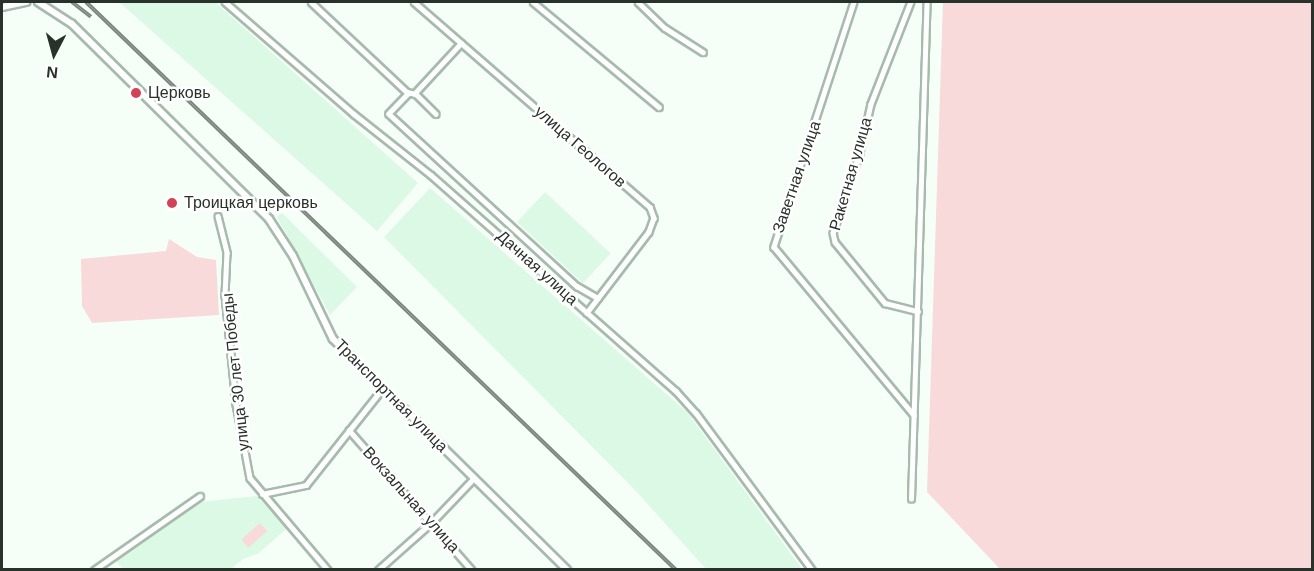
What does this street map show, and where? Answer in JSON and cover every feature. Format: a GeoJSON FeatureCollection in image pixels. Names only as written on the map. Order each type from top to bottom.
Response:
{"type":"FeatureCollection","features":[{"type":"Feature","properties":{"kind":"street"},"geometry":{"type":"LineString","coordinates":[[2,7],[26,2]]}},
{"type":"Feature","properties":{"kind":"street","name":"Транспортная улица"},"geometry":{"type":"LineString","coordinates":[[38,2],[72,24],[268,219],[293,256],[333,339],[381,389],[567,570]]}},
{"type":"Feature","properties":{"kind":"street","name":"Дачная улица"},"geometry":{"type":"LineString","coordinates":[[225,2],[354,114],[431,175],[696,413],[813,570]]}},
{"type":"Feature","properties":{"kind":"street"},"geometry":{"type":"LineString","coordinates":[[311,2],[436,114]]}},
{"type":"Feature","properties":{"kind":"street","name":"улица Геологов"},"geometry":{"type":"LineString","coordinates":[[414,2],[650,207],[654,218],[649,232],[587,313]]}},
{"type":"Feature","properties":{"kind":"street"},"geometry":{"type":"LineString","coordinates":[[533,2],[659,107]]}},
{"type":"Feature","properties":{"kind":"street"},"geometry":{"type":"LineString","coordinates":[[638,2],[665,28],[704,52]]}},
{"type":"Feature","properties":{"kind":"street","name":"Заветная улица"},"geometry":{"type":"LineString","coordinates":[[854,2],[774,247],[914,415]]}},
{"type":"Feature","properties":{"kind":"street","name":"Ракетная улица"},"geometry":{"type":"LineString","coordinates":[[911,2],[871,104],[860,153],[833,233],[835,242],[885,303],[918,311]]}},
{"type":"Feature","properties":{"kind":"street"},"geometry":{"type":"LineString","coordinates":[[910,499],[927,2]]}},
{"type":"Feature","properties":{"kind":"street"},"geometry":{"type":"LineString","coordinates":[[460,43],[389,114],[577,286],[598,298]]}},
{"type":"Feature","properties":{"kind":"street","name":"улица 30 лет Победы"},"geometry":{"type":"LineString","coordinates":[[218,216],[227,253],[225,295],[236,404],[246,465],[260,492],[328,570]]}},
{"type":"Feature","properties":{"kind":"street"},"geometry":{"type":"LineString","coordinates":[[260,492],[306,485],[381,389]]}},
{"type":"Feature","properties":{"kind":"street","name":"Вокзальная улица"},"geometry":{"type":"LineString","coordinates":[[349,430],[472,570]]}},
{"type":"Feature","properties":{"kind":"street"},"geometry":{"type":"LineString","coordinates":[[378,570],[431,524],[474,478]]}},
{"type":"Feature","properties":{"kind":"street"},"geometry":{"type":"LineString","coordinates":[[94,570],[200,496]]}},
{"type":"Feature","properties":{"kind":"shaded area"},"geometry":{"type":"Polygon","coordinates":[[[119,2],[215,2],[418,183],[377,231],[119,2]]]}},
{"type":"Feature","properties":{"kind":"shaded area"},"geometry":{"type":"Polygon","coordinates":[[[943,2],[1312,2],[1312,569],[1000,569],[927,492],[943,2]]]}},
{"type":"Feature","properties":{"kind":"shaded area"},"geometry":{"type":"Polygon","coordinates":[[[430,188],[687,412],[802,569],[706,569],[635,490],[384,237],[430,188]]]}},
{"type":"Feature","properties":{"kind":"shaded area"},"geometry":{"type":"Polygon","coordinates":[[[545,192],[611,253],[583,283],[517,222],[545,192]]]}},
{"type":"Feature","properties":{"kind":"shaded area"},"geometry":{"type":"Polygon","coordinates":[[[282,213],[357,287],[330,315],[277,217],[282,213]]]}},
{"type":"Feature","properties":{"kind":"shaded area"},"geometry":{"type":"Polygon","coordinates":[[[169,239],[197,257],[216,260],[219,315],[92,323],[82,306],[81,259],[166,251],[169,239]]]}},
{"type":"Feature","properties":{"kind":"shaded area"},"geometry":{"type":"Polygon","coordinates":[[[257,496],[287,528],[259,553],[243,559],[231,569],[123,569],[116,561],[201,502],[257,496]]]}},
{"type":"Feature","properties":{"kind":"shaded area"},"geometry":{"type":"Polygon","coordinates":[[[260,523],[267,531],[248,548],[241,539],[260,523]]]}},
{"type":"Feature","properties":{"kind":"railway"},"geometry":{"type":"LineString","coordinates":[[72,2],[91,17]]}},
{"type":"Feature","properties":{"kind":"railway"},"geometry":{"type":"LineString","coordinates":[[86,2],[676,570]]}},
{"type":"Feature","properties":{"kind":"place","name":"Церковь"},"geometry":{"type":"Point","coordinates":[136,93]}},
{"type":"Feature","properties":{"kind":"place","name":"Троицкая церковь"},"geometry":{"type":"Point","coordinates":[172,203]}}]}
